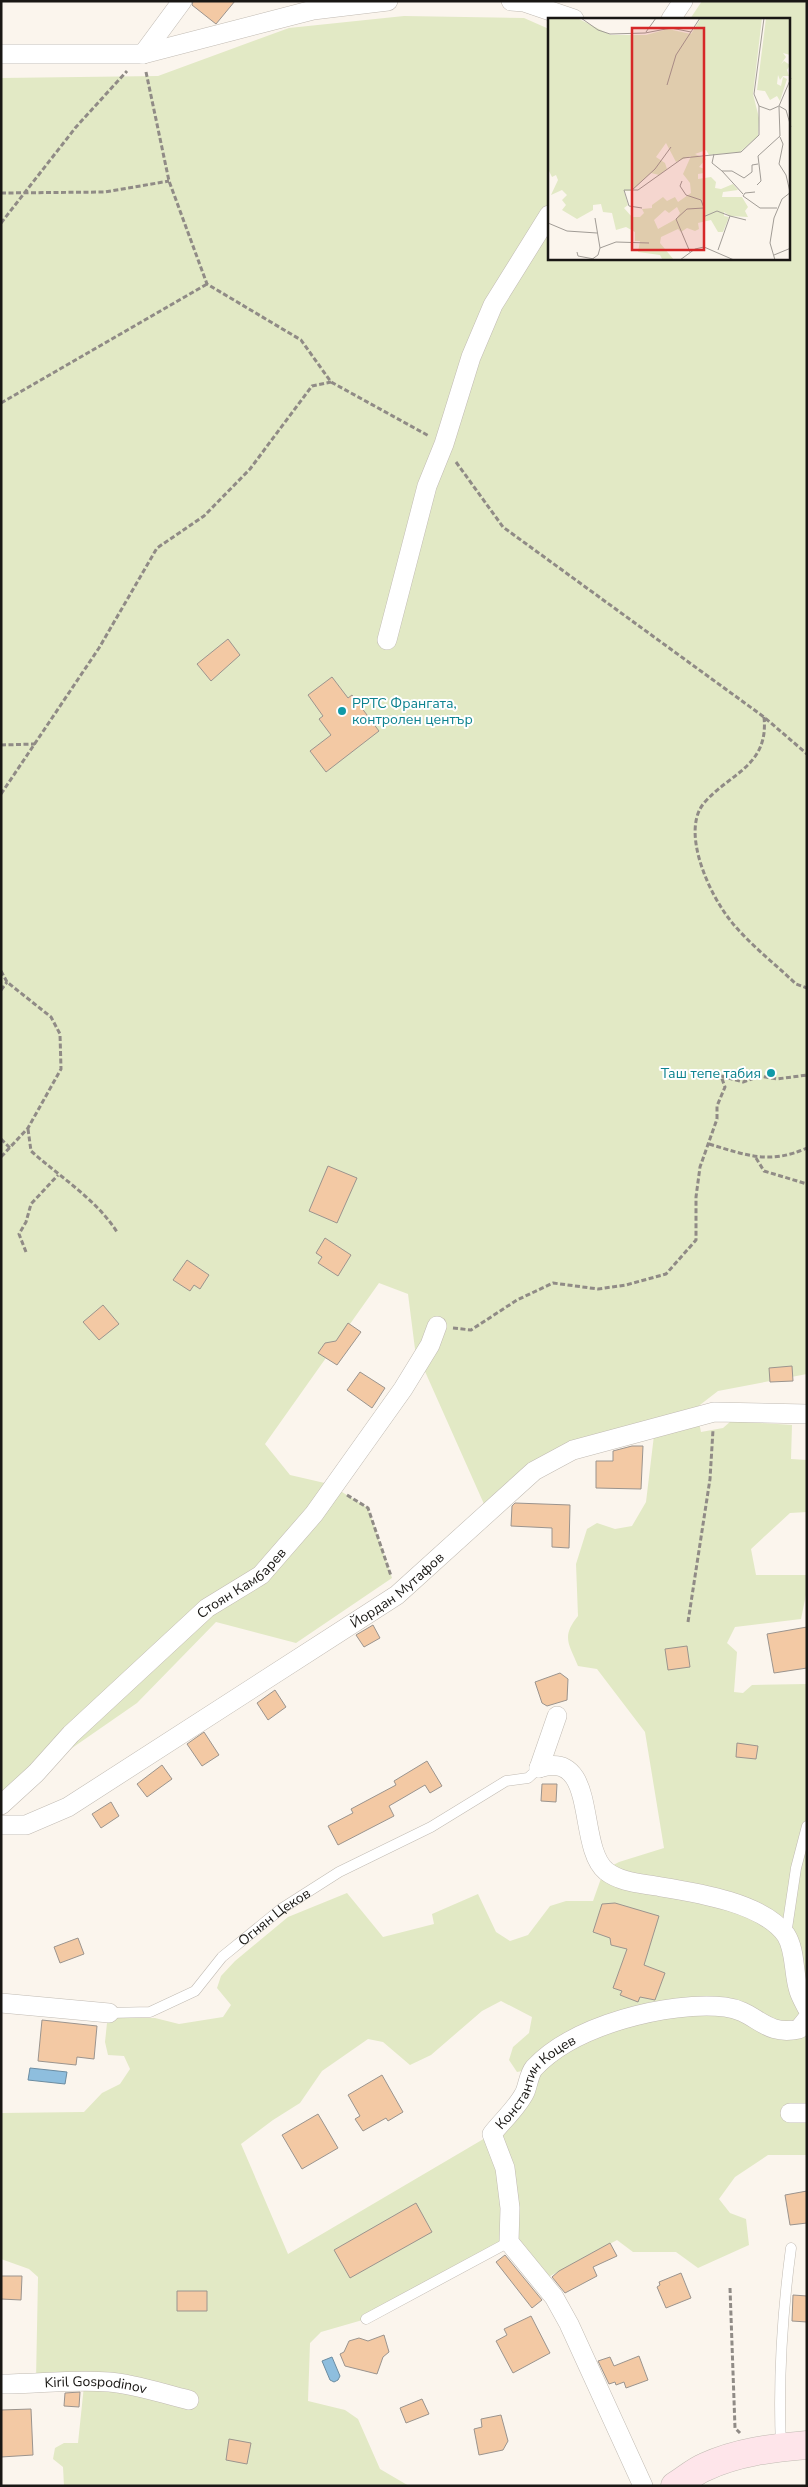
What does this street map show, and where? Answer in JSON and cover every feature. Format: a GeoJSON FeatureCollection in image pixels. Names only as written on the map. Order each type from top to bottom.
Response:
{"type":"FeatureCollection","features":[{"type":"Feature","properties":{"kind":"main road"},"geometry":{"type":"LineString","coordinates":[[676,2486],[704,2467],[781,2448]]}},
{"type":"Feature","properties":{"kind":"street"},"geometry":{"type":"LineString","coordinates":[[143,54],[182,1]]}},
{"type":"Feature","properties":{"kind":"street"},"geometry":{"type":"LineString","coordinates":[[1,54],[143,54],[313,10],[388,1]]}},
{"type":"Feature","properties":{"kind":"street"},"geometry":{"type":"LineString","coordinates":[[672,18],[683,1]]}},
{"type":"Feature","properties":{"kind":"street"},"geometry":{"type":"LineString","coordinates":[[517,2],[571,18]]}},
{"type":"Feature","properties":{"kind":"street"},"geometry":{"type":"LineString","coordinates":[[387,640],[427,486],[444,444],[470,357],[493,305],[548,217]]}},
{"type":"Feature","properties":{"kind":"street","name":"Стоян Камбарев"},"geometry":{"type":"LineString","coordinates":[[1,1805],[36,1773],[71,1734],[207,1608],[260,1575],[314,1514],[334,1487],[403,1389],[430,1345],[437,1326]]}},
{"type":"Feature","properties":{"kind":"street","name":"Йордан Мутафов"},"geometry":{"type":"LineString","coordinates":[[1,1825],[26,1825],[68,1807],[403,1589],[534,1471],[573,1450],[714,1412],[807,1414]]}},
{"type":"Feature","properties":{"kind":"street"},"geometry":{"type":"LineString","coordinates":[[540,1768],[557,1716]]}},
{"type":"Feature","properties":{"kind":"street"},"geometry":{"type":"LineString","coordinates":[[540,1768],[550,1764],[562,1766],[572,1772],[580,1791],[594,1856],[604,1870],[616,1878],[702,1894],[749,1908],[772,1923],[786,1936],[792,1953],[799,1990],[807,2008]]}},
{"type":"Feature","properties":{"kind":"street","name":"Огнян Цеков"},"geometry":{"type":"LineString","coordinates":[[1,2003],[110,2013]]}},
{"type":"Feature","properties":{"kind":"street","name":"Константин Коцев"},"geometry":{"type":"LineString","coordinates":[[509,2242],[510,2208],[505,2168],[492,2134],[524,2094],[533,2069],[573,2038],[614,2022],[682,2006],[716,2006],[739,2010],[751,2015],[772,2030],[799,2029],[807,2019]]}},
{"type":"Feature","properties":{"kind":"street"},"geometry":{"type":"LineString","coordinates":[[509,2242],[554,2297],[569,2324],[643,2486]]}},
{"type":"Feature","properties":{"kind":"street","name":"Kiril Gospodinov"},"geometry":{"type":"LineString","coordinates":[[1,2384],[36,2385],[70,2380],[112,2382],[189,2400]]}},
{"type":"Feature","properties":{"kind":"lane","name":"Огнян Цеков"},"geometry":{"type":"LineString","coordinates":[[110,2013],[150,2012],[195,1991],[222,1957],[280,1910],[339,1872],[431,1827],[506,1782],[528,1778],[540,1768]]}},
{"type":"Feature","properties":{"kind":"lane"},"geometry":{"type":"LineString","coordinates":[[786,1936],[796,1868],[807,1826]]}},
{"type":"Feature","properties":{"kind":"lane"},"geometry":{"type":"LineString","coordinates":[[366,2319],[509,2242]]}},
{"type":"Feature","properties":{"kind":"lane"},"geometry":{"type":"LineString","coordinates":[[781,2448],[779,2400],[783,2316],[791,2248]]}},
{"type":"Feature","properties":{"kind":"path"},"geometry":{"type":"LineString","coordinates":[[143,54],[169,181],[208,284],[301,340],[331,382],[444,444],[503,527],[764,717],[807,754]]}},
{"type":"Feature","properties":{"kind":"path"},"geometry":{"type":"LineString","coordinates":[[1,224],[28,192],[76,128],[143,54]]}},
{"type":"Feature","properties":{"kind":"path"},"geometry":{"type":"LineString","coordinates":[[1,193],[105,192],[169,181]]}},
{"type":"Feature","properties":{"kind":"path"},"geometry":{"type":"LineString","coordinates":[[1,403],[208,284]]}},
{"type":"Feature","properties":{"kind":"path"},"geometry":{"type":"LineString","coordinates":[[1,794],[99,648],[157,548],[204,516],[250,469],[312,386],[331,382]]}},
{"type":"Feature","properties":{"kind":"path"},"geometry":{"type":"LineString","coordinates":[[764,717],[765,731],[763,744],[745,768],[703,804],[695,827],[695,846],[708,883],[730,920],[796,984],[807,988]]}},
{"type":"Feature","properties":{"kind":"path"},"geometry":{"type":"LineString","coordinates":[[1,745],[35,744]]}},
{"type":"Feature","properties":{"kind":"path"},"geometry":{"type":"LineString","coordinates":[[1,971],[7,982],[51,1017],[60,1034],[62,1069],[28,1128],[1,1157]]}},
{"type":"Feature","properties":{"kind":"path"},"geometry":{"type":"LineString","coordinates":[[1,990],[7,982]]}},
{"type":"Feature","properties":{"kind":"path"},"geometry":{"type":"LineString","coordinates":[[437,1326],[470,1330],[517,1300],[553,1284],[598,1289],[626,1285],[666,1274],[696,1240],[696,1197],[700,1167],[717,1119],[717,1106],[725,1086],[721,1076],[743,1082],[760,1076],[777,1079],[807,1075]]}},
{"type":"Feature","properties":{"kind":"path"},"geometry":{"type":"LineString","coordinates":[[28,1128],[31,1151],[90,1201],[108,1218],[117,1232]]}},
{"type":"Feature","properties":{"kind":"path"},"geometry":{"type":"LineString","coordinates":[[1,1139],[10,1148]]}},
{"type":"Feature","properties":{"kind":"path"},"geometry":{"type":"LineString","coordinates":[[709,1144],[756,1158],[777,1157],[807,1148]]}},
{"type":"Feature","properties":{"kind":"path"},"geometry":{"type":"LineString","coordinates":[[756,1158],[764,1171],[807,1184]]}},
{"type":"Feature","properties":{"kind":"path"},"geometry":{"type":"LineString","coordinates":[[26,1252],[19,1234],[26,1222],[31,1204],[58,1175]]}},
{"type":"Feature","properties":{"kind":"path"},"geometry":{"type":"LineString","coordinates":[[688,1622],[710,1480],[714,1412]]}},
{"type":"Feature","properties":{"kind":"path"},"geometry":{"type":"LineString","coordinates":[[334,1487],[368,1508],[392,1578],[403,1589]]}},
{"type":"Feature","properties":{"kind":"path"},"geometry":{"type":"LineString","coordinates":[[730,2288],[735,2428],[781,2448]]}},
{"type":"Feature","properties":{"kind":"green space"},"geometry":{"type":"Polygon","coordinates":[[[702,1],[807,1],[807,1374],[718,1391],[696,1408],[701,1432],[723,1428],[731,1421],[792,1425],[791,1459],[807,1460],[807,1512],[790,1513],[751,1549],[756,1575],[807,1575],[807,1590],[801,1619],[735,1627],[727,1643],[737,1652],[734,1692],[743,1693],[752,1685],[807,1684],[807,2155],[768,2155],[735,2177],[719,2199],[730,2213],[746,2219],[749,2245],[698,2268],[676,2252],[633,2252],[617,2240],[541,2281],[509,2243],[366,2319],[321,2332],[310,2343],[308,2401],[345,2410],[358,2419],[380,2469],[409,2486],[64,2486],[63,2467],[53,2459],[55,2448],[64,2443],[78,2443],[85,2376],[36,2380],[38,2277],[29,2269],[1,2259],[1,2113],[84,2112],[102,2093],[120,2084],[130,2069],[124,2056],[108,2055],[105,2042],[107,2023],[114,2018],[155,2018],[179,2024],[223,2017],[231,2005],[217,1988],[221,1976],[235,1961],[288,1917],[347,1893],[383,1937],[434,1924],[432,1914],[478,1894],[496,1932],[510,1941],[528,1935],[550,1906],[566,1901],[593,1901],[604,1870],[619,1862],[664,1848],[645,1732],[597,1669],[578,1666],[568,1641],[570,1630],[578,1616],[576,1564],[587,1529],[597,1523],[615,1529],[632,1526],[646,1502],[655,1427],[572,1442],[484,1504],[415,1349],[408,1294],[379,1283],[265,1444],[290,1475],[329,1484],[368,1508],[392,1578],[296,1643],[216,1622],[137,1703],[36,1773],[1,1805],[1,78],[158,76],[289,28],[404,16],[524,18],[548,29],[548,260],[790,260],[790,18],[691,18],[702,1]],[[501,2001],[482,2011],[431,2055],[410,2065],[383,2042],[368,2039],[322,2071],[300,2103],[241,2144],[288,2254],[492,2134],[532,2069],[517,2072],[509,2060],[513,2047],[529,2033],[532,2017],[501,2001]]]}},
{"type":"Feature","properties":{"kind":"water"},"geometry":{"type":"Polygon","coordinates":[[[30,2068],[67,2072],[65,2084],[28,2080],[30,2068]]]}},
{"type":"Feature","properties":{"kind":"water"},"geometry":{"type":"Polygon","coordinates":[[[332,2357],[340,2376],[334,2382],[330,2380],[322,2361],[332,2357]]]}},
{"type":"Feature","properties":{"kind":"building"},"geometry":{"type":"Polygon","coordinates":[[[193,1],[235,1],[216,24],[192,5],[193,1]]]}},
{"type":"Feature","properties":{"kind":"building"},"geometry":{"type":"Polygon","coordinates":[[[228,639],[240,655],[211,681],[197,664],[228,639]]]}},
{"type":"Feature","properties":{"kind":"building","name":"РРТС Франгата, контролен център"},"geometry":{"type":"Polygon","coordinates":[[[332,677],[348,698],[352,695],[379,731],[326,772],[310,751],[331,735],[319,719],[323,716],[308,695],[332,677]]]}},
{"type":"Feature","properties":{"kind":"building"},"geometry":{"type":"Polygon","coordinates":[[[328,1166],[357,1178],[337,1223],[309,1211],[328,1166]]]}},
{"type":"Feature","properties":{"kind":"building"},"geometry":{"type":"Polygon","coordinates":[[[325,1238],[351,1255],[338,1276],[318,1263],[322,1257],[316,1253],[325,1238]]]}},
{"type":"Feature","properties":{"kind":"building"},"geometry":{"type":"Polygon","coordinates":[[[187,1260],[209,1275],[200,1289],[194,1285],[190,1291],[173,1280],[187,1260]]]}},
{"type":"Feature","properties":{"kind":"building"},"geometry":{"type":"Polygon","coordinates":[[[103,1305],[119,1324],[99,1340],[83,1322],[103,1305]]]}},
{"type":"Feature","properties":{"kind":"building"},"geometry":{"type":"Polygon","coordinates":[[[348,1323],[361,1332],[337,1365],[318,1353],[325,1343],[336,1341],[348,1323]]]}},
{"type":"Feature","properties":{"kind":"building"},"geometry":{"type":"Polygon","coordinates":[[[792,1366],[793,1381],[770,1382],[769,1368],[792,1366]]]}},
{"type":"Feature","properties":{"kind":"building"},"geometry":{"type":"Polygon","coordinates":[[[360,1372],[385,1388],[372,1408],[347,1390],[360,1372]]]}},
{"type":"Feature","properties":{"kind":"building"},"geometry":{"type":"Polygon","coordinates":[[[632,1446],[643,1446],[641,1489],[596,1488],[596,1461],[613,1461],[613,1451],[632,1446]]]}},
{"type":"Feature","properties":{"kind":"building"},"geometry":{"type":"Polygon","coordinates":[[[515,1503],[570,1505],[569,1548],[552,1547],[552,1528],[511,1526],[512,1506],[515,1503]]]}},
{"type":"Feature","properties":{"kind":"building"},"geometry":{"type":"Polygon","coordinates":[[[373,1625],[380,1638],[364,1647],[356,1635],[373,1625]]]}},
{"type":"Feature","properties":{"kind":"building"},"geometry":{"type":"Polygon","coordinates":[[[807,1627],[807,1668],[774,1673],[767,1634],[807,1627]]]}},
{"type":"Feature","properties":{"kind":"building"},"geometry":{"type":"Polygon","coordinates":[[[687,1646],[690,1667],[668,1670],[665,1649],[687,1646]]]}},
{"type":"Feature","properties":{"kind":"building"},"geometry":{"type":"Polygon","coordinates":[[[560,1673],[568,1679],[567,1700],[547,1706],[542,1703],[535,1682],[560,1673]]]}},
{"type":"Feature","properties":{"kind":"building"},"geometry":{"type":"Polygon","coordinates":[[[275,1690],[286,1707],[268,1720],[257,1703],[275,1690]]]}},
{"type":"Feature","properties":{"kind":"building"},"geometry":{"type":"Polygon","coordinates":[[[204,1732],[219,1755],[202,1766],[187,1744],[204,1732]]]}},
{"type":"Feature","properties":{"kind":"building"},"geometry":{"type":"Polygon","coordinates":[[[737,1743],[758,1746],[756,1759],[736,1757],[737,1743]]]}},
{"type":"Feature","properties":{"kind":"building"},"geometry":{"type":"Polygon","coordinates":[[[427,1761],[442,1786],[430,1793],[425,1785],[389,1806],[394,1816],[338,1845],[328,1826],[353,1813],[351,1809],[396,1785],[394,1781],[427,1761]]]}},
{"type":"Feature","properties":{"kind":"building"},"geometry":{"type":"Polygon","coordinates":[[[162,1765],[172,1779],[147,1797],[137,1784],[162,1765]]]}},
{"type":"Feature","properties":{"kind":"building"},"geometry":{"type":"Polygon","coordinates":[[[542,1784],[557,1784],[556,1802],[541,1801],[542,1784]]]}},
{"type":"Feature","properties":{"kind":"building"},"geometry":{"type":"Polygon","coordinates":[[[111,1802],[119,1816],[101,1828],[92,1814],[111,1802]]]}},
{"type":"Feature","properties":{"kind":"building"},"geometry":{"type":"Polygon","coordinates":[[[615,1903],[659,1916],[644,1965],[665,1973],[655,2000],[640,1997],[638,2002],[620,1995],[622,1991],[613,1988],[627,1949],[611,1945],[610,1938],[593,1932],[602,1904],[615,1903]]]}},
{"type":"Feature","properties":{"kind":"building"},"geometry":{"type":"Polygon","coordinates":[[[78,1938],[84,1954],[60,1963],[54,1947],[78,1938]]]}},
{"type":"Feature","properties":{"kind":"building"},"geometry":{"type":"Polygon","coordinates":[[[42,2020],[97,2026],[94,2059],[77,2057],[76,2065],[38,2061],[42,2020]]]}},
{"type":"Feature","properties":{"kind":"building"},"geometry":{"type":"Polygon","coordinates":[[[382,2075],[403,2112],[388,2121],[386,2118],[363,2131],[355,2119],[360,2116],[348,2095],[382,2075]]]}},
{"type":"Feature","properties":{"kind":"building"},"geometry":{"type":"Polygon","coordinates":[[[318,2114],[338,2148],[302,2169],[282,2135],[318,2114]]]}},
{"type":"Feature","properties":{"kind":"building"},"geometry":{"type":"Polygon","coordinates":[[[807,2191],[807,2223],[790,2225],[785,2195],[807,2191]]]}},
{"type":"Feature","properties":{"kind":"building"},"geometry":{"type":"Polygon","coordinates":[[[416,2203],[432,2232],[350,2278],[334,2250],[416,2203]]]}},
{"type":"Feature","properties":{"kind":"building"},"geometry":{"type":"Polygon","coordinates":[[[610,2243],[617,2256],[593,2267],[597,2276],[565,2293],[552,2277],[559,2271],[610,2243]]]}},
{"type":"Feature","properties":{"kind":"building"},"geometry":{"type":"Polygon","coordinates":[[[505,2255],[542,2300],[532,2308],[496,2262],[505,2255]]]}},
{"type":"Feature","properties":{"kind":"building"},"geometry":{"type":"Polygon","coordinates":[[[681,2273],[691,2298],[666,2308],[657,2287],[660,2285],[659,2282],[681,2273]]]}},
{"type":"Feature","properties":{"kind":"building"},"geometry":{"type":"Polygon","coordinates":[[[1,2276],[22,2276],[21,2300],[1,2299],[1,2276]]]}},
{"type":"Feature","properties":{"kind":"building"},"geometry":{"type":"Polygon","coordinates":[[[177,2291],[207,2291],[207,2311],[177,2311],[177,2291]]]}},
{"type":"Feature","properties":{"kind":"building"},"geometry":{"type":"Polygon","coordinates":[[[793,2295],[807,2296],[807,2322],[792,2321],[793,2295]]]}},
{"type":"Feature","properties":{"kind":"building"},"geometry":{"type":"Polygon","coordinates":[[[531,2316],[550,2353],[513,2373],[496,2341],[507,2335],[504,2329],[531,2316]]]}},
{"type":"Feature","properties":{"kind":"building"},"geometry":{"type":"Polygon","coordinates":[[[384,2335],[389,2352],[383,2357],[377,2374],[345,2366],[340,2354],[344,2352],[349,2341],[359,2338],[368,2341],[384,2335]]]}},
{"type":"Feature","properties":{"kind":"building"},"geometry":{"type":"Polygon","coordinates":[[[639,2356],[648,2380],[626,2388],[624,2382],[616,2385],[615,2382],[609,2384],[598,2361],[610,2357],[614,2366],[639,2356]]]}},
{"type":"Feature","properties":{"kind":"building"},"geometry":{"type":"Polygon","coordinates":[[[80,2392],[79,2407],[64,2406],[65,2393],[80,2392]]]}},
{"type":"Feature","properties":{"kind":"building"},"geometry":{"type":"Polygon","coordinates":[[[422,2399],[429,2414],[406,2423],[400,2408],[422,2399]]]}},
{"type":"Feature","properties":{"kind":"building"},"geometry":{"type":"Polygon","coordinates":[[[31,2409],[33,2455],[1,2457],[1,2410],[31,2409]]]}},
{"type":"Feature","properties":{"kind":"building"},"geometry":{"type":"Polygon","coordinates":[[[501,2415],[508,2441],[503,2450],[479,2455],[474,2429],[482,2427],[481,2419],[501,2415]]]}},
{"type":"Feature","properties":{"kind":"building"},"geometry":{"type":"Polygon","coordinates":[[[229,2439],[251,2443],[247,2464],[226,2460],[229,2439]]]}},
{"type":"Feature","properties":{"kind":"place","name":"РРТС Франгата, контролен център"},"geometry":{"type":"Point","coordinates":[342,711]}},
{"type":"Feature","properties":{"kind":"place","name":"Таш тепе табия"},"geometry":{"type":"Point","coordinates":[771,1073]}}]}
